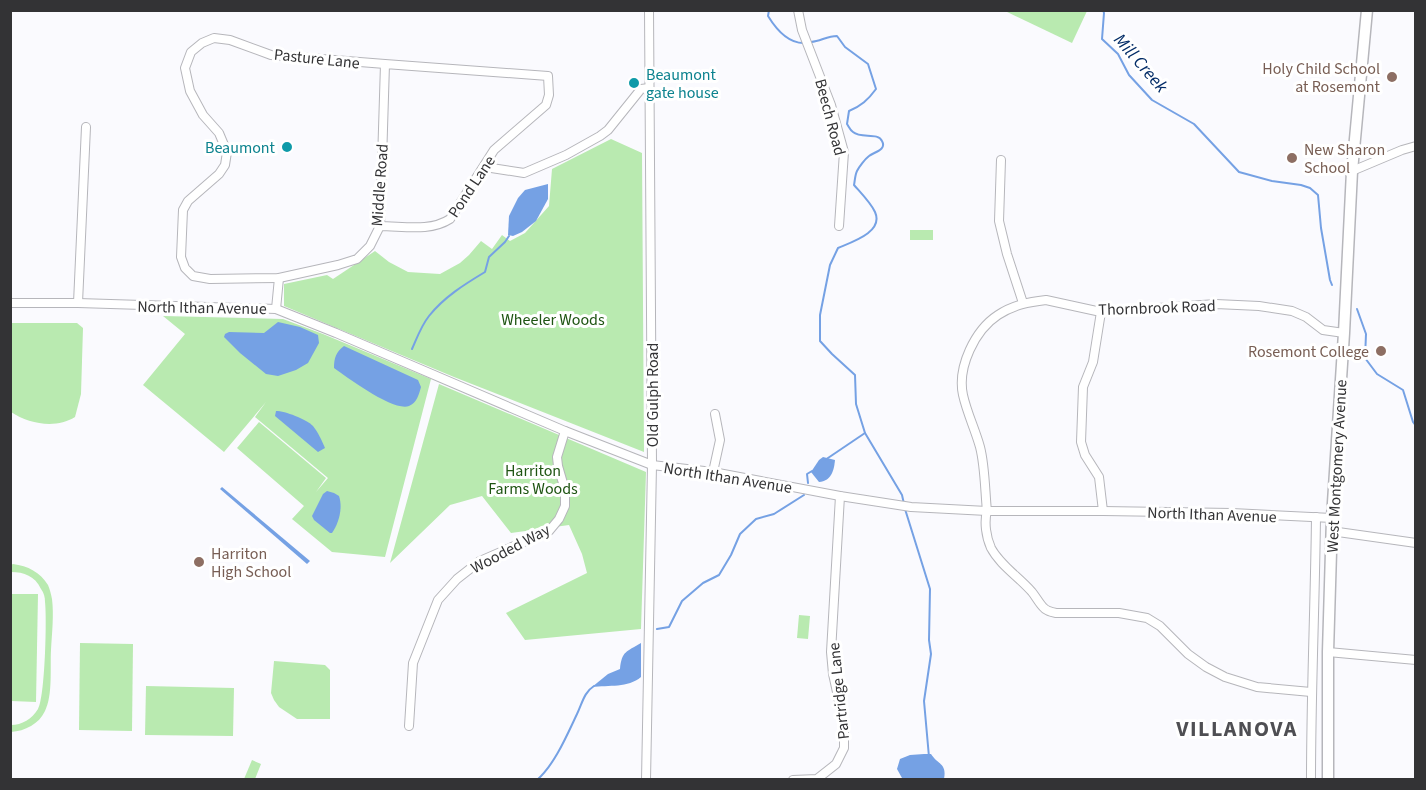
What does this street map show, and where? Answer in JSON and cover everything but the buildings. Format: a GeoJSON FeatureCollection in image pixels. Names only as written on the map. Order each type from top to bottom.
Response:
{"type":"FeatureCollection","features":[{"type":"Feature","properties":{"kind":"main road","name":"West Montgomery Avenue"},"geometry":{"type":"LineString","coordinates":[[1328,780],[1331,531],[1352,171],[1367,10]]}},
{"type":"Feature","properties":{"kind":"street","name":"Old Gulph Road"},"geometry":{"type":"LineString","coordinates":[[646,780],[652,465],[649,10]]}},
{"type":"Feature","properties":{"kind":"street","name":"Beech Road"},"geometry":{"type":"LineString","coordinates":[[798,10],[802,30],[831,105],[844,152],[839,226]]}},
{"type":"Feature","properties":{"kind":"street","name":"Pasture Lane"},"geometry":{"type":"LineString","coordinates":[[279,278],[210,279],[193,276],[185,268],[181,257],[183,210],[188,201],[219,174],[225,165],[227,152],[219,133],[203,115],[190,92],[185,68],[191,52],[202,42],[214,38],[230,40],[271,55],[548,76],[549,94],[546,105]]}},
{"type":"Feature","properties":{"kind":"street","name":"Middle Road"},"geometry":{"type":"LineString","coordinates":[[279,278],[357,259],[370,246],[380,226],[385,64]]}},
{"type":"Feature","properties":{"kind":"street"},"geometry":{"type":"LineString","coordinates":[[485,166],[524,173],[566,155],[608,130],[640,89],[649,88]]}},
{"type":"Feature","properties":{"kind":"street","name":"Pond Lane"},"geometry":{"type":"LineString","coordinates":[[380,226],[428,227],[442,224],[450,219],[494,150],[546,105]]}},
{"type":"Feature","properties":{"kind":"street"},"geometry":{"type":"LineString","coordinates":[[78,303],[86,127]]}},
{"type":"Feature","properties":{"kind":"street"},"geometry":{"type":"LineString","coordinates":[[1352,171],[1416,146]]}},
{"type":"Feature","properties":{"kind":"street"},"geometry":{"type":"LineString","coordinates":[[1001,160],[999,221],[1023,303]]}},
{"type":"Feature","properties":{"kind":"street"},"geometry":{"type":"LineString","coordinates":[[276,309],[279,278]]}},
{"type":"Feature","properties":{"kind":"street","name":"Thornbrook Road"},"geometry":{"type":"LineString","coordinates":[[1311,692],[1257,687],[1225,677],[1206,668],[1160,626],[1147,618],[1119,613],[1048,611],[1044,608],[1033,593],[997,557],[987,538],[985,518],[987,511],[981,449],[963,393],[963,373],[970,347],[998,315],[1023,303],[1046,300],[1101,312],[1216,304],[1259,306],[1292,311],[1306,317],[1323,330],[1344,333]]}},
{"type":"Feature","properties":{"kind":"street","name":"North Ithan Avenue"},"geometry":{"type":"LineString","coordinates":[[10,303],[276,309],[565,431],[652,465],[713,472],[895,505],[987,511],[1232,513],[1332,518]]}},
{"type":"Feature","properties":{"kind":"street"},"geometry":{"type":"LineString","coordinates":[[1101,312],[1093,362],[1083,387],[1081,442],[1085,455],[1099,477],[1103,511]]}},
{"type":"Feature","properties":{"kind":"street"},"geometry":{"type":"LineString","coordinates":[[713,472],[720,440],[715,414]]}},
{"type":"Feature","properties":{"kind":"street","name":"Wooded Way"},"geometry":{"type":"LineString","coordinates":[[409,726],[413,663],[438,600],[457,579],[480,561],[549,531],[566,506],[566,490],[557,457],[565,431]]}},
{"type":"Feature","properties":{"kind":"street","name":"Partridge Lane"},"geometry":{"type":"LineString","coordinates":[[793,780],[817,779],[836,764],[844,748],[844,724],[831,652],[840,496]]}},
{"type":"Feature","properties":{"kind":"street","name":"West Montgomery Avenue"},"geometry":{"type":"LineString","coordinates":[[1311,780],[1316,517]]}},
{"type":"Feature","properties":{"kind":"street"},"geometry":{"type":"LineString","coordinates":[[1331,531],[1416,543]]}},
{"type":"Feature","properties":{"kind":"street"},"geometry":{"type":"LineString","coordinates":[[1328,652],[1416,660]]}},
{"type":"Feature","properties":{"kind":"green space"},"geometry":{"type":"Polygon","coordinates":[[[1087,10],[1072,43],[1005,11],[1087,10]]]}},
{"type":"Feature","properties":{"kind":"green space","name":"Wheeler Woods"},"geometry":{"type":"Polygon","coordinates":[[[611,139],[642,153],[644,452],[454,377],[284,306],[284,284],[327,275],[333,279],[375,251],[408,272],[440,274],[460,263],[481,241],[492,249],[502,235],[510,241],[525,233],[549,206],[552,169],[611,139]]]}},
{"type":"Feature","properties":{"kind":"green space"},"geometry":{"type":"Polygon","coordinates":[[[910,230],[933,230],[933,240],[910,240],[910,230]]]}},
{"type":"Feature","properties":{"kind":"green space"},"geometry":{"type":"Polygon","coordinates":[[[163,316],[283,319],[431,379],[385,557],[332,552],[292,519],[304,506],[237,448],[259,422],[326,478],[316,492],[328,478],[255,417],[266,402],[224,452],[143,385],[185,334],[163,316]]]}},
{"type":"Feature","properties":{"kind":"green space"},"geometry":{"type":"Polygon","coordinates":[[[10,323],[77,323],[83,328],[81,394],[75,417],[60,423],[43,424],[26,420],[11,412],[10,323]]]}},
{"type":"Feature","properties":{"kind":"green space","name":"Harriton Farms Woods"},"geometry":{"type":"Polygon","coordinates":[[[439,384],[646,472],[641,629],[525,640],[506,613],[587,573],[582,554],[569,525],[511,533],[482,496],[450,505],[390,563],[439,384]]]}},
{"type":"Feature","properties":{"kind":"green space"},"geometry":{"type":"Polygon","coordinates":[[[13,564],[33,570],[45,580],[52,597],[53,618],[48,704],[42,716],[35,723],[11,732],[11,725],[23,723],[38,709],[44,675],[46,624],[43,592],[32,578],[25,574],[11,572],[13,564]]]}},
{"type":"Feature","properties":{"kind":"green space"},"geometry":{"type":"Polygon","coordinates":[[[11,594],[38,594],[36,702],[11,701],[11,594]]]}},
{"type":"Feature","properties":{"kind":"green space"},"geometry":{"type":"Polygon","coordinates":[[[799,615],[810,616],[808,639],[797,638],[799,615]]]}},
{"type":"Feature","properties":{"kind":"green space"},"geometry":{"type":"Polygon","coordinates":[[[80,643],[133,644],[132,731],[79,730],[80,643]]]}},
{"type":"Feature","properties":{"kind":"green space"},"geometry":{"type":"Polygon","coordinates":[[[274,661],[325,665],[330,670],[330,719],[297,719],[279,707],[271,693],[274,661]]]}},
{"type":"Feature","properties":{"kind":"green space"},"geometry":{"type":"Polygon","coordinates":[[[146,686],[234,688],[233,736],[145,735],[146,686]]]}},
{"type":"Feature","properties":{"kind":"green space"},"geometry":{"type":"Polygon","coordinates":[[[252,760],[261,764],[255,779],[244,779],[252,760]]]}},
{"type":"Feature","properties":{"kind":"water"},"geometry":{"type":"Polygon","coordinates":[[[548,184],[548,199],[536,221],[522,232],[513,236],[508,235],[509,216],[518,198],[525,190],[548,184]]]}},
{"type":"Feature","properties":{"kind":"water"},"geometry":{"type":"Polygon","coordinates":[[[278,322],[300,327],[318,335],[319,343],[308,363],[278,376],[266,374],[224,337],[229,332],[264,333],[278,322]]]}},
{"type":"Feature","properties":{"kind":"water"},"geometry":{"type":"Polygon","coordinates":[[[344,346],[418,380],[421,387],[416,401],[412,405],[402,407],[393,404],[371,393],[334,368],[336,356],[344,346]]]}},
{"type":"Feature","properties":{"kind":"water"},"geometry":{"type":"Polygon","coordinates":[[[276,411],[285,412],[310,423],[317,431],[325,448],[318,452],[275,416],[276,411]]]}},
{"type":"Feature","properties":{"kind":"water"},"geometry":{"type":"Polygon","coordinates":[[[823,457],[835,460],[835,464],[829,478],[819,482],[811,472],[823,457]]]}},
{"type":"Feature","properties":{"kind":"water"},"geometry":{"type":"Polygon","coordinates":[[[222,487],[310,561],[307,564],[220,489],[222,487]]]}},
{"type":"Feature","properties":{"kind":"water"},"geometry":{"type":"Polygon","coordinates":[[[327,491],[339,496],[341,505],[337,525],[332,533],[312,516],[323,494],[327,491]]]}},
{"type":"Feature","properties":{"kind":"water"},"geometry":{"type":"Polygon","coordinates":[[[641,643],[641,677],[630,683],[592,687],[608,674],[620,669],[626,653],[641,643]]]}},
{"type":"Feature","properties":{"kind":"water"},"geometry":{"type":"Polygon","coordinates":[[[931,754],[944,770],[944,779],[902,778],[897,769],[900,759],[910,755],[931,754]]]}},
{"type":"Feature","properties":{"kind":"waterway"},"geometry":{"type":"LineString","coordinates":[[769,10],[768,16],[783,35],[793,41],[805,43]]}},
{"type":"Feature","properties":{"kind":"waterway","name":"Mill Creek"},"geometry":{"type":"LineString","coordinates":[[1103,10],[1102,39],[1118,54],[1129,75],[1152,100],[1194,124],[1239,172],[1272,181],[1301,185],[1310,188],[1318,195],[1321,228],[1332,285]]}},
{"type":"Feature","properties":{"kind":"waterway"},"geometry":{"type":"LineString","coordinates":[[811,42],[837,36],[845,47],[868,64],[876,89],[864,102],[849,111],[847,124],[856,134],[880,138],[883,144],[881,149],[869,156],[861,165],[856,173],[854,185],[871,205],[877,219],[871,231],[838,248],[830,265],[820,315],[820,341],[855,375],[856,404],[865,433],[902,495],[904,504]]}},
{"type":"Feature","properties":{"kind":"waterway"},"geometry":{"type":"LineString","coordinates":[[412,349],[421,328],[435,309],[462,286],[485,272],[489,257],[509,236]]}},
{"type":"Feature","properties":{"kind":"waterway","name":"Mill Creek"},"geometry":{"type":"LineString","coordinates":[[1357,309],[1366,334],[1365,358],[1377,374],[1403,390],[1416,426]]}},
{"type":"Feature","properties":{"kind":"waterway"},"geometry":{"type":"LineString","coordinates":[[825,460],[865,433]]}},
{"type":"Feature","properties":{"kind":"waterway"},"geometry":{"type":"LineString","coordinates":[[808,483],[807,474],[812,471]]}},
{"type":"Feature","properties":{"kind":"waterway"},"geometry":{"type":"LineString","coordinates":[[657,629],[669,627],[682,601],[703,583],[719,575],[740,534],[756,519],[774,514],[804,495]]}},
{"type":"Feature","properties":{"kind":"waterway"},"geometry":{"type":"LineString","coordinates":[[905,509],[930,589],[931,654],[924,701],[929,757]]}},
{"type":"Feature","properties":{"kind":"waterway"},"geometry":{"type":"LineString","coordinates":[[537,780],[555,758],[586,695],[594,686]]}},
{"type":"Feature","properties":{"kind":"place","name":"Holy Child School at Rosemont"},"geometry":{"type":"Point","coordinates":[1392,77]}},
{"type":"Feature","properties":{"kind":"place","name":"Beaumont gate house"},"geometry":{"type":"Point","coordinates":[634,83]}},
{"type":"Feature","properties":{"kind":"place","name":"Beaumont"},"geometry":{"type":"Point","coordinates":[287,147]}},
{"type":"Feature","properties":{"kind":"place","name":"New Sharon School"},"geometry":{"type":"Point","coordinates":[1292,158]}},
{"type":"Feature","properties":{"kind":"place","name":"Rosemont College"},"geometry":{"type":"Point","coordinates":[1381,351]}},
{"type":"Feature","properties":{"kind":"place","name":"Harriton High School"},"geometry":{"type":"Point","coordinates":[199,562]}},
{"type":"Feature","properties":{"kind":"district","name":"VILLANOVA"},"geometry":{"type":"Point","coordinates":[1237,728]}}]}
